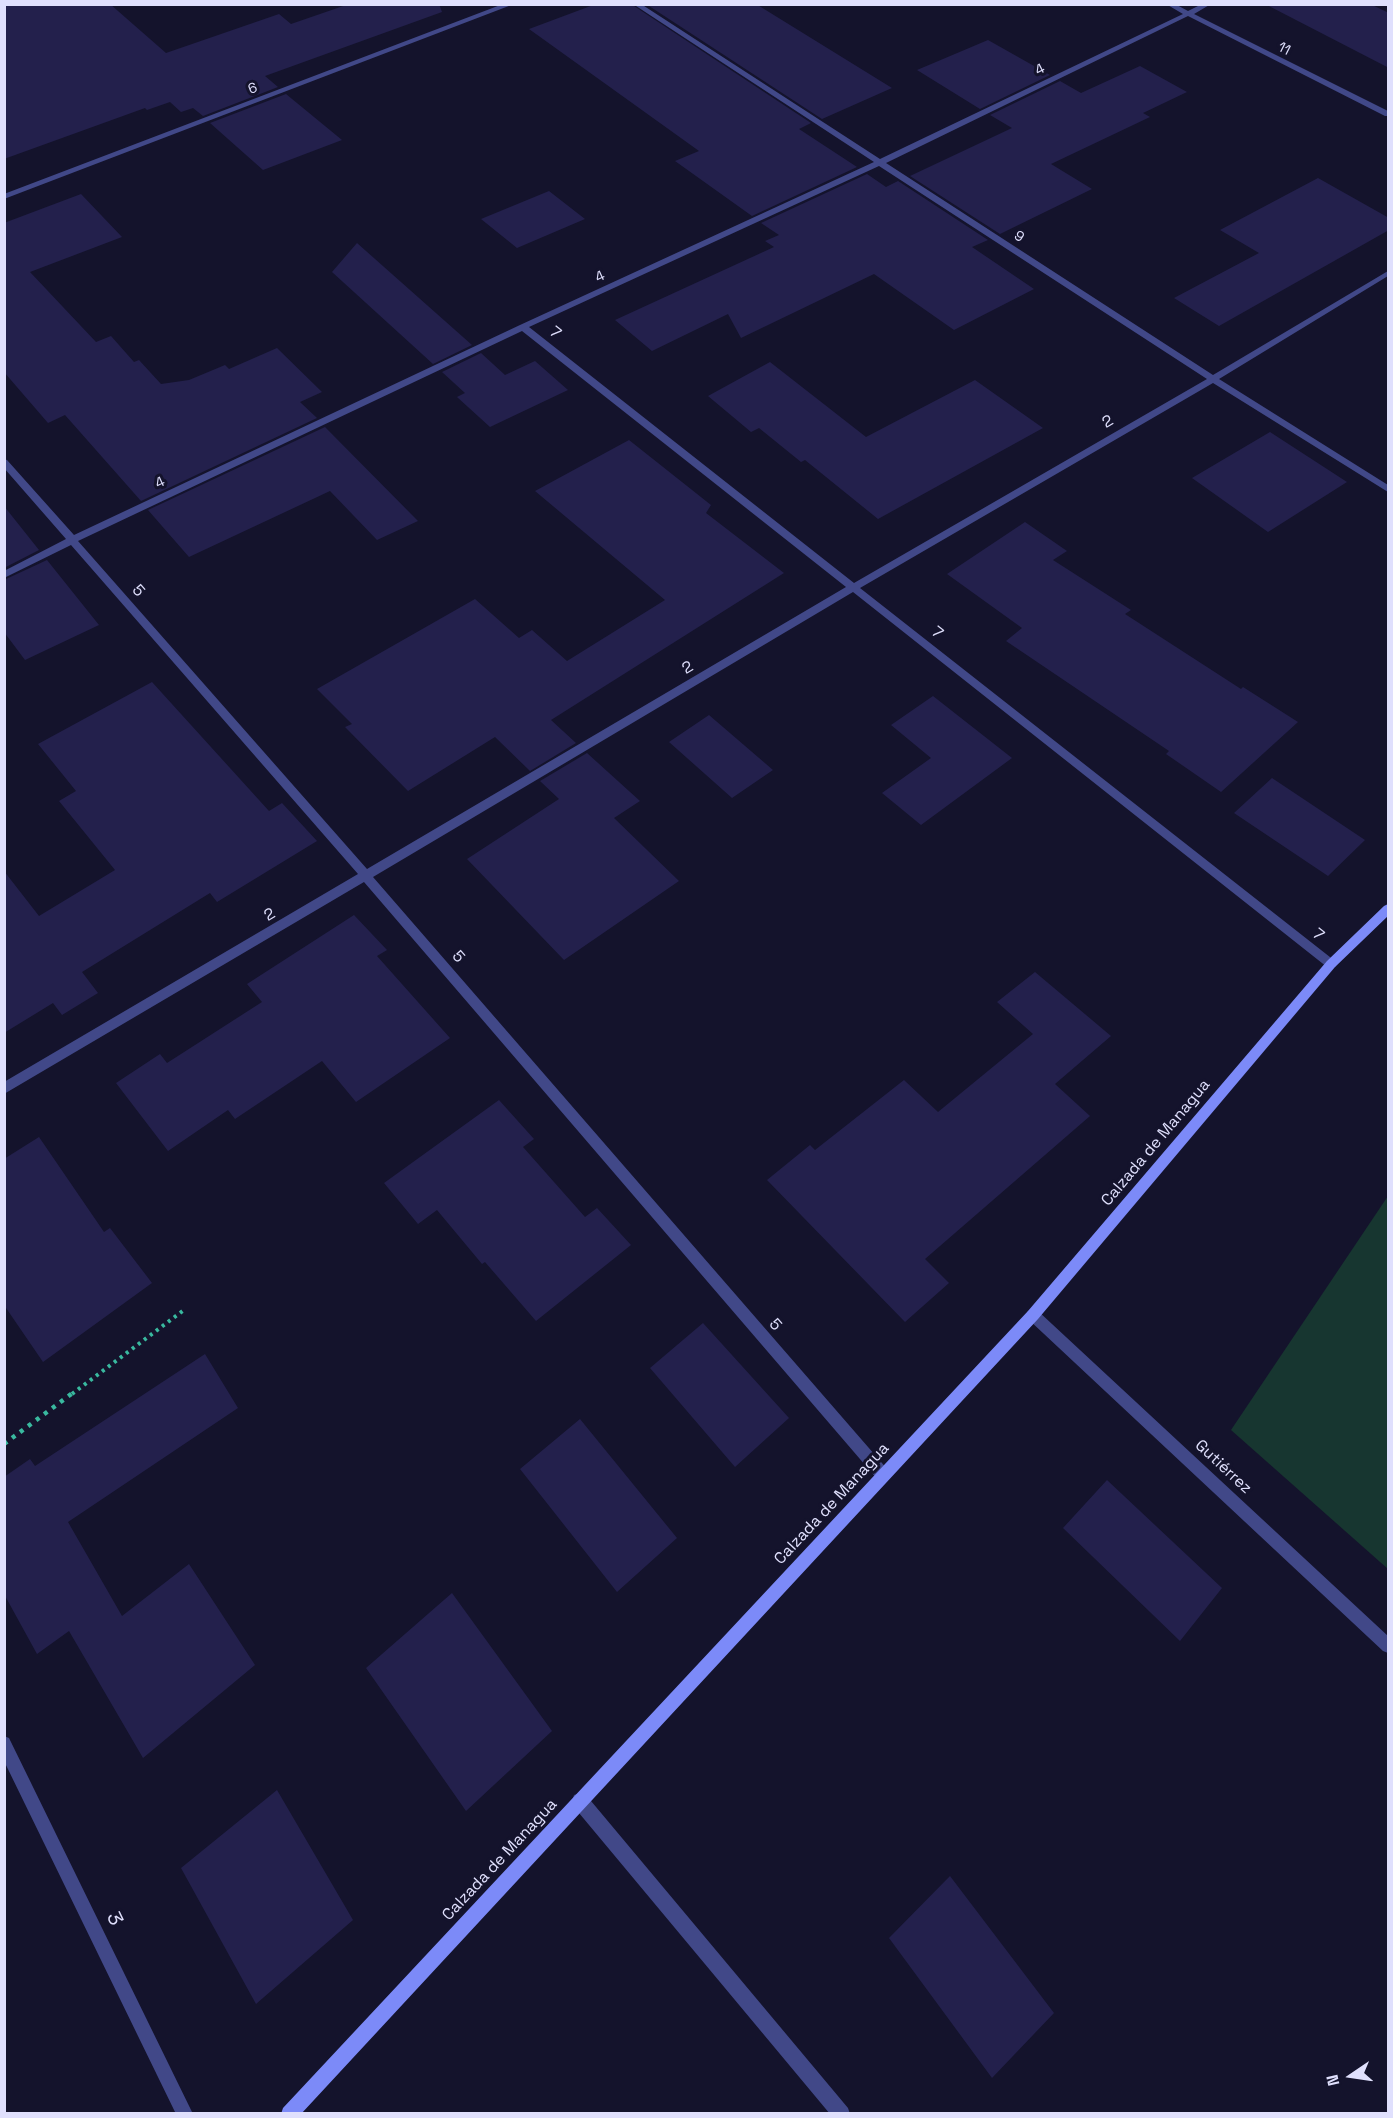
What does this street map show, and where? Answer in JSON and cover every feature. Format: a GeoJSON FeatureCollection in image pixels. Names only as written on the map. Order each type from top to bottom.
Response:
{"type":"FeatureCollection","features":[{"type":"Feature","properties":{"kind":"main road","name":"Calzada de Managua"},"geometry":{"type":"LineString","coordinates":[[289,2114],[1033,1315],[1331,964],[1389,909]]}},
{"type":"Feature","properties":{"kind":"street","name":"6"},"geometry":{"type":"LineString","coordinates":[[4,197],[511,4]]}},
{"type":"Feature","properties":{"kind":"street","name":"9"},"geometry":{"type":"LineString","coordinates":[[636,4],[1213,379],[1389,489]]}},
{"type":"Feature","properties":{"kind":"street","name":"11"},"geometry":{"type":"LineString","coordinates":[[1169,4],[1389,114]]}},
{"type":"Feature","properties":{"kind":"street","name":"4"},"geometry":{"type":"LineString","coordinates":[[4,575],[72,540],[523,327],[879,163],[1208,4]]}},
{"type":"Feature","properties":{"kind":"street","name":"2"},"geometry":{"type":"LineString","coordinates":[[4,1089],[854,587],[1213,379],[1389,273]]}},
{"type":"Feature","properties":{"kind":"street","name":"7"},"geometry":{"type":"LineString","coordinates":[[523,327],[1331,964]]}},
{"type":"Feature","properties":{"kind":"street","name":"5"},"geometry":{"type":"LineString","coordinates":[[4,462],[366,876],[883,1476]]}},
{"type":"Feature","properties":{"kind":"street","name":"Gutiérrez"},"geometry":{"type":"LineString","coordinates":[[1033,1315],[1389,1646]]}},
{"type":"Feature","properties":{"kind":"street","name":"3"},"geometry":{"type":"LineString","coordinates":[[4,1743],[185,2114]]}},
{"type":"Feature","properties":{"kind":"street"},"geometry":{"type":"LineString","coordinates":[[580,1801],[842,2114]]}},
{"type":"Feature","properties":{"kind":"path"},"geometry":{"type":"LineString","coordinates":[[4,1444],[184,1310]]}},
{"type":"Feature","properties":{"kind":"green space"},"geometry":{"type":"Polygon","coordinates":[[[1388,1196],[1388,1569],[1231,1430],[1388,1196]]]}},
{"type":"Feature","properties":{"kind":"building"},"geometry":{"type":"Polygon","coordinates":[[[4,4],[110,4],[166,53],[279,14],[291,24],[349,4],[439,4],[442,12],[265,76],[278,87],[203,116],[193,108],[181,112],[170,102],[147,110],[145,108],[4,159],[4,4]]]}},
{"type":"Feature","properties":{"kind":"building"},"geometry":{"type":"Polygon","coordinates":[[[596,4],[631,4],[811,123],[799,129],[857,167],[752,216],[675,161],[699,151],[529,29],[596,4]]]}},
{"type":"Feature","properties":{"kind":"building"},"geometry":{"type":"Polygon","coordinates":[[[646,4],[756,4],[892,88],[822,119],[646,4]]]}},
{"type":"Feature","properties":{"kind":"building"},"geometry":{"type":"Polygon","coordinates":[[[1265,4],[1370,4],[1389,13],[1389,68],[1265,4]]]}},
{"type":"Feature","properties":{"kind":"building"},"geometry":{"type":"Polygon","coordinates":[[[988,40],[1050,75],[980,109],[917,70],[988,40]]]}},
{"type":"Feature","properties":{"kind":"building"},"geometry":{"type":"Polygon","coordinates":[[[1140,66],[1187,92],[1143,113],[1150,117],[1051,164],[1092,189],[1000,234],[910,176],[1012,128],[990,115],[1060,81],[1081,93],[1140,66]]]}},
{"type":"Feature","properties":{"kind":"building"},"geometry":{"type":"Polygon","coordinates":[[[286,94],[342,140],[263,170],[210,123],[286,94]]]}},
{"type":"Feature","properties":{"kind":"building"},"geometry":{"type":"Polygon","coordinates":[[[867,174],[886,187],[898,181],[988,240],[972,247],[1034,289],[954,330],[874,274],[741,338],[728,314],[652,351],[615,320],[774,247],[765,241],[779,235],[761,223],[867,174]]]}},
{"type":"Feature","properties":{"kind":"building"},"geometry":{"type":"Polygon","coordinates":[[[1318,178],[1389,218],[1389,230],[1219,326],[1174,298],[1259,253],[1220,230],[1318,178]]]}},
{"type":"Feature","properties":{"kind":"building"},"geometry":{"type":"Polygon","coordinates":[[[549,191],[585,219],[517,248],[481,219],[549,191]]]}},
{"type":"Feature","properties":{"kind":"building"},"geometry":{"type":"Polygon","coordinates":[[[81,194],[122,237],[30,272],[96,342],[111,336],[134,362],[139,360],[161,384],[189,380],[225,365],[229,369],[277,348],[322,392],[300,402],[317,418],[141,501],[65,415],[48,423],[4,372],[4,223],[81,194]]]}},
{"type":"Feature","properties":{"kind":"building"},"geometry":{"type":"Polygon","coordinates":[[[357,243],[472,345],[433,364],[332,272],[357,243]]]}},
{"type":"Feature","properties":{"kind":"building"},"geometry":{"type":"Polygon","coordinates":[[[481,353],[505,375],[535,361],[568,390],[490,427],[457,397],[465,393],[442,372],[481,353]]]}},
{"type":"Feature","properties":{"kind":"building"},"geometry":{"type":"Polygon","coordinates":[[[770,362],[866,437],[975,380],[1043,428],[878,519],[805,460],[801,462],[759,428],[751,432],[708,396],[770,362]]]}},
{"type":"Feature","properties":{"kind":"building"},"geometry":{"type":"Polygon","coordinates":[[[325,427],[418,521],[377,540],[330,491],[189,557],[148,510],[325,427]]]}},
{"type":"Feature","properties":{"kind":"building"},"geometry":{"type":"Polygon","coordinates":[[[1270,432],[1347,482],[1268,532],[1192,478],[1270,432]]]}},
{"type":"Feature","properties":{"kind":"building"},"geometry":{"type":"Polygon","coordinates":[[[629,440],[711,505],[706,513],[784,573],[551,720],[576,743],[530,771],[495,737],[408,791],[345,727],[352,724],[317,689],[475,599],[519,638],[532,630],[567,661],[665,600],[535,491],[629,440]]]}},
{"type":"Feature","properties":{"kind":"building"},"geometry":{"type":"Polygon","coordinates":[[[4,506],[39,550],[4,568],[4,506]]]}},
{"type":"Feature","properties":{"kind":"building"},"geometry":{"type":"Polygon","coordinates":[[[1025,522],[1067,551],[1053,560],[1131,610],[1125,614],[1241,689],[1243,687],[1298,722],[1221,792],[1166,754],[1169,751],[1006,641],[1022,628],[947,574],[1025,522]]]}},
{"type":"Feature","properties":{"kind":"building"},"geometry":{"type":"Polygon","coordinates":[[[47,560],[99,625],[25,660],[4,632],[4,580],[47,560]]]}},
{"type":"Feature","properties":{"kind":"building"},"geometry":{"type":"Polygon","coordinates":[[[152,682],[269,811],[282,803],[317,841],[217,902],[210,893],[82,972],[98,993],[62,1015],[53,1003],[4,1033],[4,871],[39,916],[115,870],[59,801],[76,791],[38,744],[152,682]]]}},
{"type":"Feature","properties":{"kind":"building"},"geometry":{"type":"Polygon","coordinates":[[[933,696],[1012,758],[921,825],[882,793],[931,758],[891,725],[933,696]]]}},
{"type":"Feature","properties":{"kind":"building"},"geometry":{"type":"Polygon","coordinates":[[[709,715],[773,770],[732,798],[669,742],[709,715]]]}},
{"type":"Feature","properties":{"kind":"building"},"geometry":{"type":"Polygon","coordinates":[[[587,753],[640,801],[614,818],[679,881],[564,960],[467,859],[559,799],[540,781],[587,753]]]}},
{"type":"Feature","properties":{"kind":"building"},"geometry":{"type":"Polygon","coordinates":[[[1272,778],[1365,840],[1328,876],[1234,813],[1272,778]]]}},
{"type":"Feature","properties":{"kind":"building"},"geometry":{"type":"Polygon","coordinates":[[[354,915],[387,950],[377,956],[450,1038],[356,1102],[322,1061],[235,1119],[228,1110],[168,1151],[116,1083],[160,1054],[167,1063],[262,1002],[247,984],[354,915]]]}},
{"type":"Feature","properties":{"kind":"building"},"geometry":{"type":"Polygon","coordinates":[[[1035,972],[1111,1036],[1055,1084],[1090,1116],[925,1259],[949,1283],[905,1322],[767,1180],[810,1145],[815,1150],[904,1080],[938,1112],[1033,1034],[997,1002],[1035,972]]]}},
{"type":"Feature","properties":{"kind":"building"},"geometry":{"type":"Polygon","coordinates":[[[499,1100],[534,1139],[523,1147],[585,1217],[597,1208],[631,1245],[536,1321],[485,1262],[482,1264],[437,1210],[418,1224],[384,1183],[499,1100]]]}},
{"type":"Feature","properties":{"kind":"building"},"geometry":{"type":"Polygon","coordinates":[[[39,1137],[104,1232],[110,1228],[152,1283],[43,1362],[4,1305],[4,1159],[39,1137]]]}},
{"type":"Feature","properties":{"kind":"building"},"geometry":{"type":"Polygon","coordinates":[[[703,1323],[789,1418],[735,1467],[650,1368],[703,1323]]]}},
{"type":"Feature","properties":{"kind":"building"},"geometry":{"type":"Polygon","coordinates":[[[205,1354],[238,1408],[68,1522],[122,1616],[189,1564],[255,1665],[143,1758],[69,1631],[37,1654],[4,1594],[4,1477],[30,1459],[35,1466],[205,1354]]]}},
{"type":"Feature","properties":{"kind":"building"},"geometry":{"type":"Polygon","coordinates":[[[580,1419],[677,1538],[617,1592],[520,1469],[580,1419]]]}},
{"type":"Feature","properties":{"kind":"building"},"geometry":{"type":"Polygon","coordinates":[[[1107,1480],[1222,1588],[1180,1641],[1063,1528],[1107,1480]]]}},
{"type":"Feature","properties":{"kind":"building"},"geometry":{"type":"Polygon","coordinates":[[[452,1593],[552,1731],[466,1811],[366,1668],[452,1593]]]}},
{"type":"Feature","properties":{"kind":"building"},"geometry":{"type":"Polygon","coordinates":[[[277,1790],[353,1920],[256,2004],[181,1868],[277,1790]]]}},
{"type":"Feature","properties":{"kind":"building"},"geometry":{"type":"Polygon","coordinates":[[[950,1876],[1054,2013],[992,2078],[889,1938],[950,1876]]]}}]}
